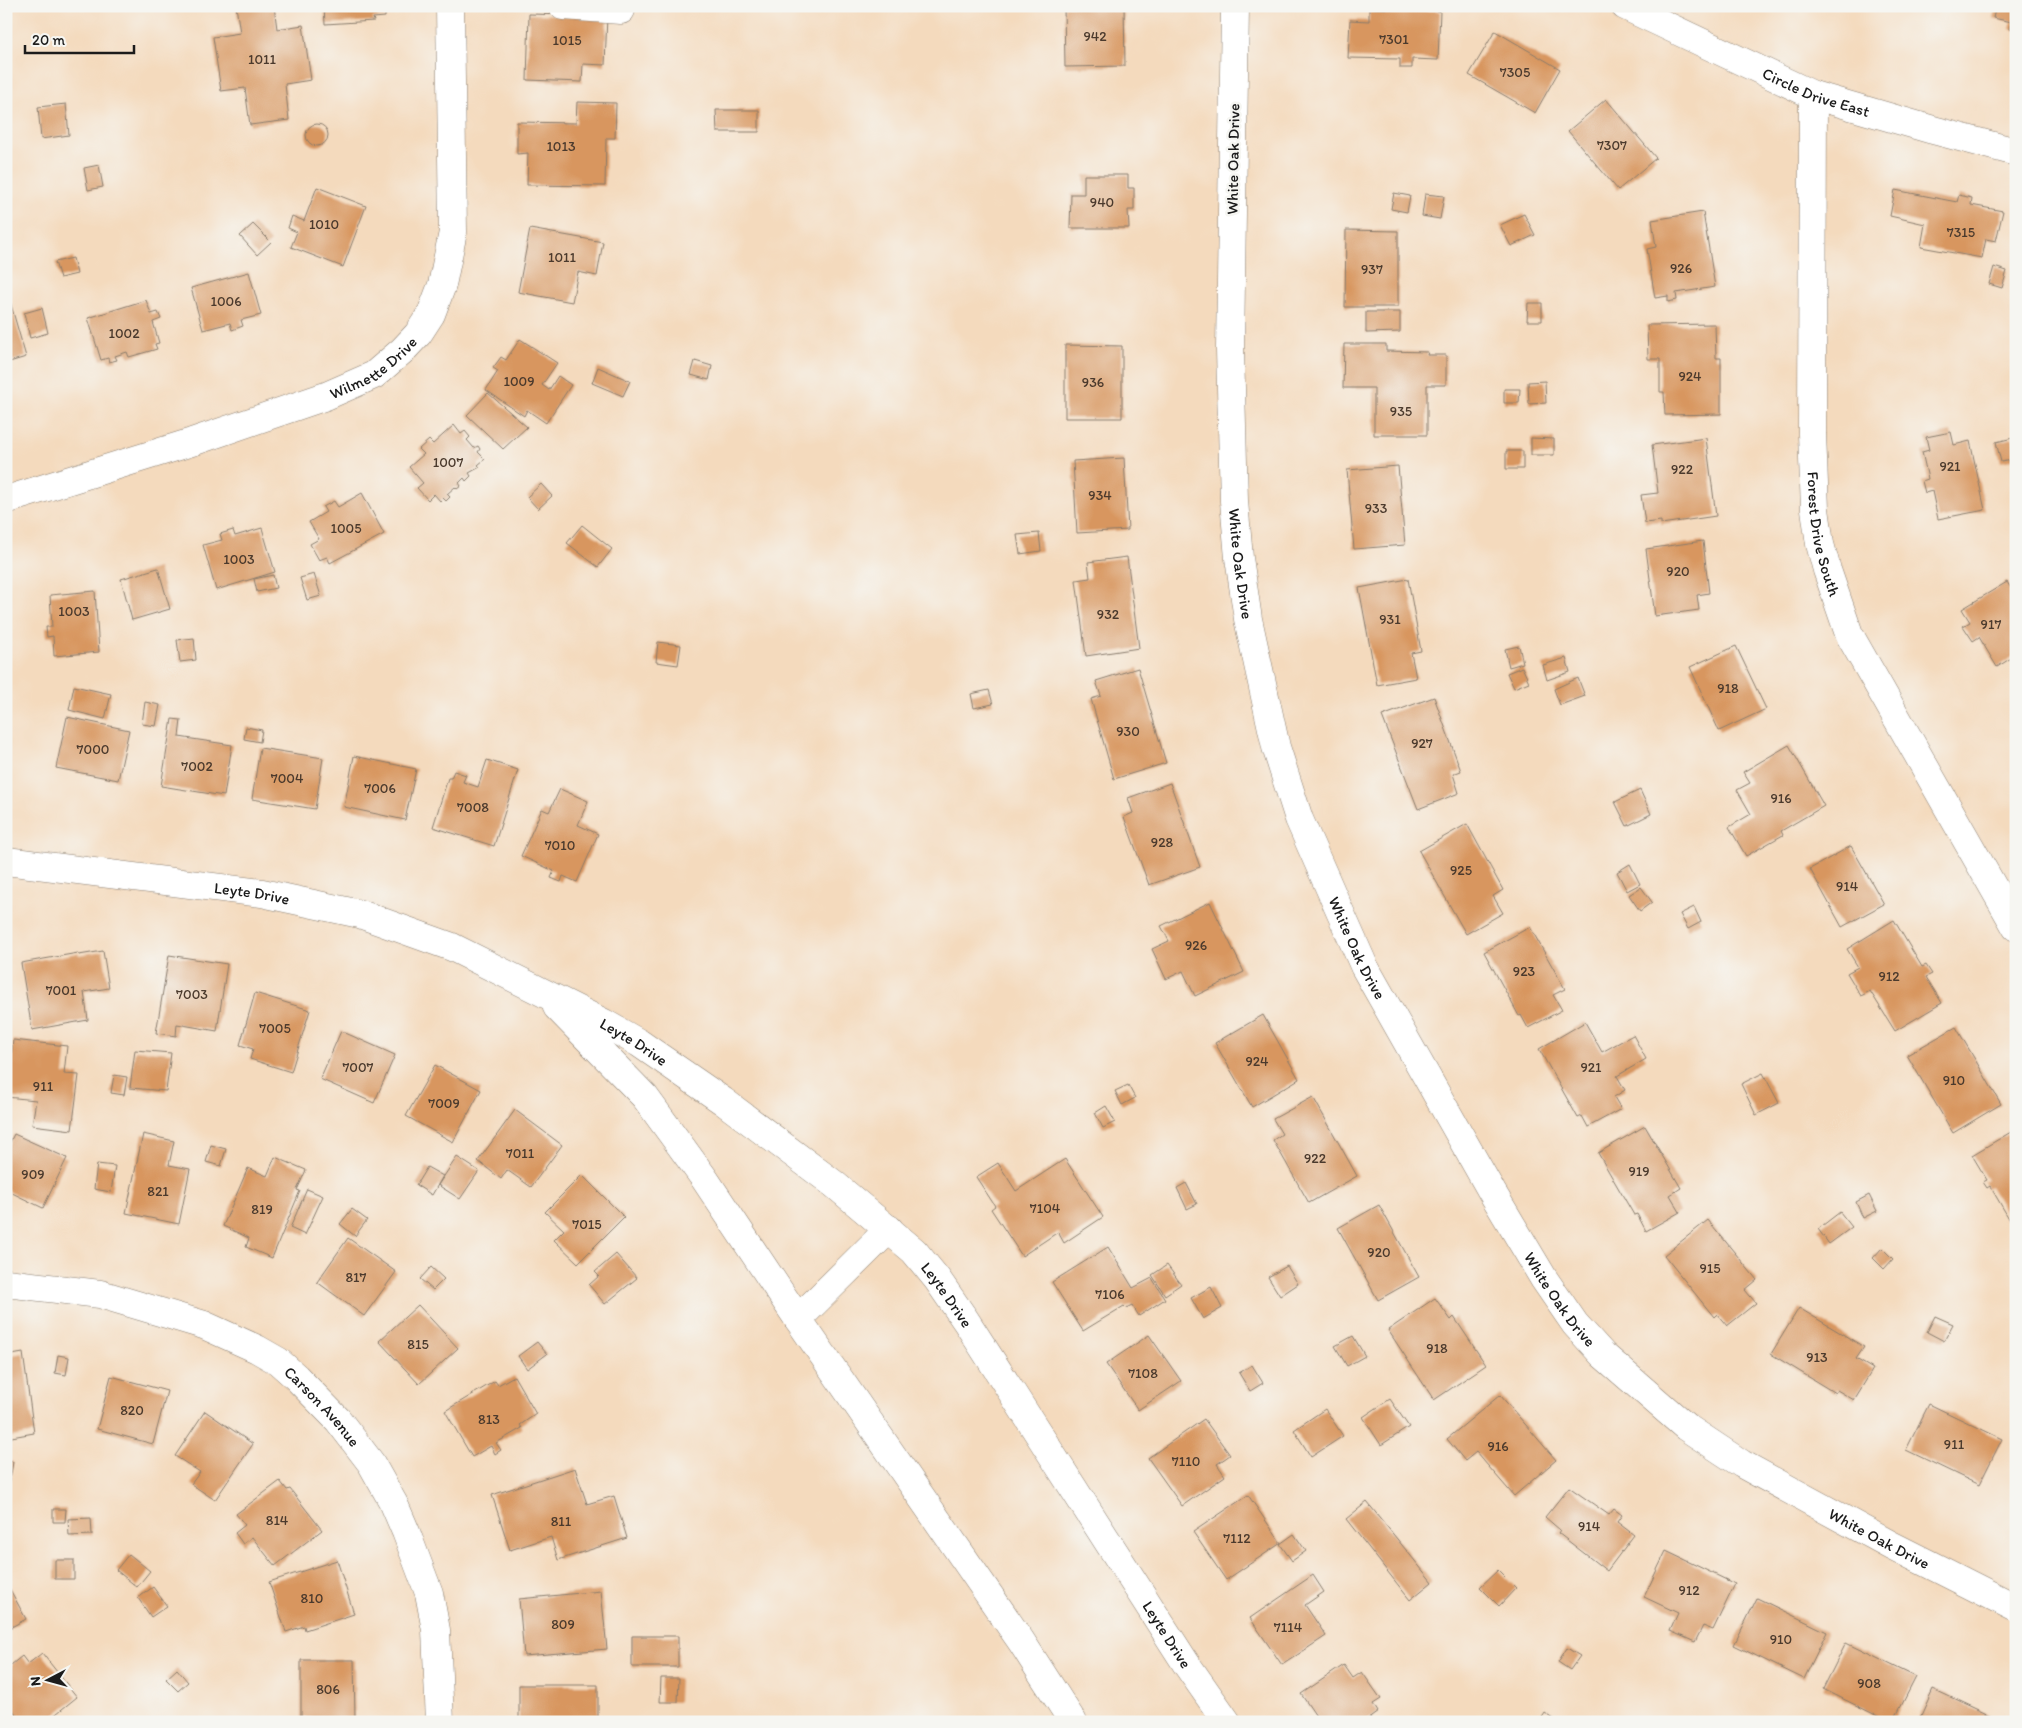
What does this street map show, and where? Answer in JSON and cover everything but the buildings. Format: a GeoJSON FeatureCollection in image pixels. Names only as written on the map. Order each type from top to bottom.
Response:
{"type":"FeatureCollection","features":[{"type":"Feature","properties":{"kind":"street","name":"Wilmette Drive"},"geometry":{"type":"LineString","coordinates":[[6,500],[192,442],[326,396],[374,375],[418,334],[431,314],[442,285],[453,232],[450,6]]}},
{"type":"Feature","properties":{"kind":"street"},"geometry":{"type":"LineString","coordinates":[[563,6],[621,10]]}},
{"type":"Feature","properties":{"kind":"street","name":"White Oak Drive"},"geometry":{"type":"LineString","coordinates":[[1235,6],[1230,350],[1234,501],[1239,558],[1248,619],[1276,747],[1298,819],[1364,966],[1492,1192],[1544,1278],[1575,1324],[1603,1355],[1686,1427],[1742,1464],[1891,1545],[2016,1608]]}},
{"type":"Feature","properties":{"kind":"street","name":"Circle Drive East"},"geometry":{"type":"LineString","coordinates":[[1625,6],[1812,95],[1952,136],[2016,152]]}},
{"type":"Feature","properties":{"kind":"street","name":"Forest Drive South"},"geometry":{"type":"LineString","coordinates":[[1812,95],[1812,434],[1815,509],[1820,544],[1835,596],[1849,634],[2016,927]]}},
{"type":"Feature","properties":{"kind":"street","name":"Leyte Drive"},"geometry":{"type":"LineString","coordinates":[[6,861],[262,893],[360,914],[452,947],[542,991],[639,1043],[723,1101],[834,1184],[889,1229],[914,1251],[937,1279],[966,1321],[1187,1665],[1227,1722]]}},
{"type":"Feature","properties":{"kind":"street","name":"Leyte Drive"},"geometry":{"type":"LineString","coordinates":[[542,991],[645,1097],[704,1178],[798,1318],[1021,1641],[1073,1722]]}},
{"type":"Feature","properties":{"kind":"street"},"geometry":{"type":"LineString","coordinates":[[798,1318],[889,1229]]}},
{"type":"Feature","properties":{"kind":"street","name":"Carson Avenue"},"geometry":{"type":"LineString","coordinates":[[6,1283],[100,1294],[170,1314],[228,1335],[257,1349],[278,1361],[296,1377],[338,1420],[367,1458],[394,1504],[406,1532],[429,1593],[436,1630],[440,1722]]}}]}
